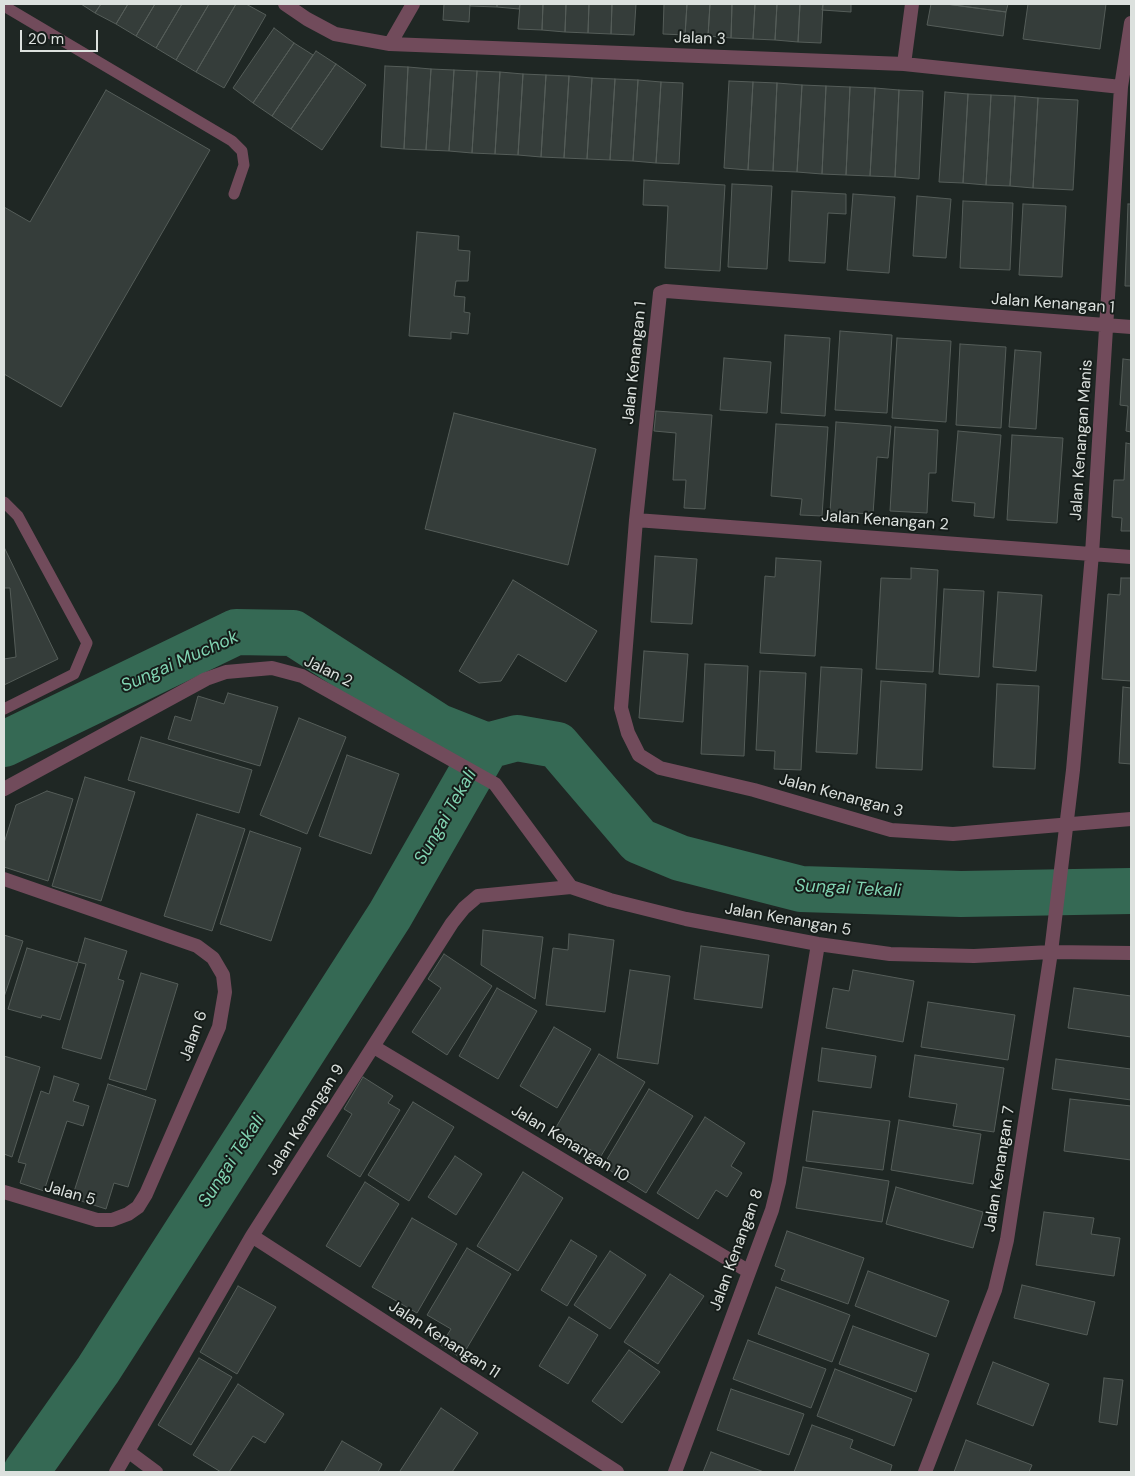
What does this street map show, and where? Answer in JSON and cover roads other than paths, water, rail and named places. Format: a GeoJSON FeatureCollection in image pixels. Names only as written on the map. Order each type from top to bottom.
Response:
{"type":"FeatureCollection","features":[{"type":"Feature","properties":{"kind":"street","name":"Jalan 3"},"geometry":{"type":"LineString","coordinates":[[285,4],[307,19],[336,34],[390,44],[904,64],[1121,87]]}},
{"type":"Feature","properties":{"kind":"street"},"geometry":{"type":"LineString","coordinates":[[390,44],[414,4]]}},
{"type":"Feature","properties":{"kind":"street"},"geometry":{"type":"LineString","coordinates":[[904,64],[912,4]]}},
{"type":"Feature","properties":{"kind":"street","name":"Jalan Kenangan Manis"},"geometry":{"type":"LineString","coordinates":[[1062,859],[1073,770],[1092,554],[1121,87],[1131,23]]}},
{"type":"Feature","properties":{"kind":"street","name":"Jalan Kenangan 1"},"geometry":{"type":"LineString","coordinates":[[639,755],[628,733],[621,708],[636,520],[659,297],[663,292],[1131,327]]}},
{"type":"Feature","properties":{"kind":"street","name":"Jalan Kenangan 2"},"geometry":{"type":"LineString","coordinates":[[636,520],[1131,557]]}},
{"type":"Feature","properties":{"kind":"street","name":"Jalan 2"},"geometry":{"type":"LineString","coordinates":[[4,789],[206,679],[226,672],[272,668],[302,676],[495,784],[571,887]]}},
{"type":"Feature","properties":{"kind":"street","name":"Jalan Kenangan 3"},"geometry":{"type":"LineString","coordinates":[[639,755],[660,768],[754,790],[891,830],[953,834],[998,832],[1131,819]]}},
{"type":"Feature","properties":{"kind":"street","name":"Jalan Kenangan 7"},"geometry":{"type":"LineString","coordinates":[[926,1472],[995,1290],[1007,1240],[1051,952],[1062,859]]}},
{"type":"Feature","properties":{"kind":"street","name":"Jalan 6"},"geometry":{"type":"LineString","coordinates":[[4,879],[197,946],[213,958],[223,975],[225,992],[219,1027],[146,1194],[138,1206],[128,1214]]}},
{"type":"Feature","properties":{"kind":"street","name":"Jalan Kenangan 5"},"geometry":{"type":"LineString","coordinates":[[571,887],[686,919],[818,944],[890,954],[974,956],[1051,952],[1131,953]]}},
{"type":"Feature","properties":{"kind":"street","name":"Jalan Kenangan 9"},"geometry":{"type":"LineString","coordinates":[[116,1472],[252,1236],[452,923],[478,896],[571,887]]}},
{"type":"Feature","properties":{"kind":"street","name":"Jalan Kenangan 8"},"geometry":{"type":"LineString","coordinates":[[675,1472],[772,1210],[780,1182],[818,944]]}},
{"type":"Feature","properties":{"kind":"street","name":"Jalan Kenangan 10"},"geometry":{"type":"LineString","coordinates":[[374,1047],[748,1272]]}},
{"type":"Feature","properties":{"kind":"street","name":"Jalan 5"},"geometry":{"type":"LineString","coordinates":[[4,1192],[97,1220],[112,1220],[128,1214]]}},
{"type":"Feature","properties":{"kind":"street","name":"Jalan Kenangan 11"},"geometry":{"type":"LineString","coordinates":[[252,1236],[618,1472]]}},
{"type":"Feature","properties":{"kind":"street"},"geometry":{"type":"LineString","coordinates":[[129,1452],[156,1472]]}},
{"type":"Feature","properties":{"kind":"lane"},"geometry":{"type":"LineString","coordinates":[[4,6],[232,141],[242,151],[244,166],[234,194]]}},
{"type":"Feature","properties":{"kind":"lane"},"geometry":{"type":"LineString","coordinates":[[4,502],[18,516],[87,643],[74,674],[4,708]]}},
{"type":"Feature","properties":{"kind":"waterway","name":"Sungai Muchok"},"geometry":{"type":"LineString","coordinates":[[4,744],[236,632],[293,633],[439,727],[487,746]]}},
{"type":"Feature","properties":{"kind":"waterway","name":"Sungai Tekali"},"geometry":{"type":"LineString","coordinates":[[26,1472],[98,1370],[390,915],[487,746],[517,738],[557,745],[639,841],[680,858],[801,889],[961,894],[1131,891]]}}]}
